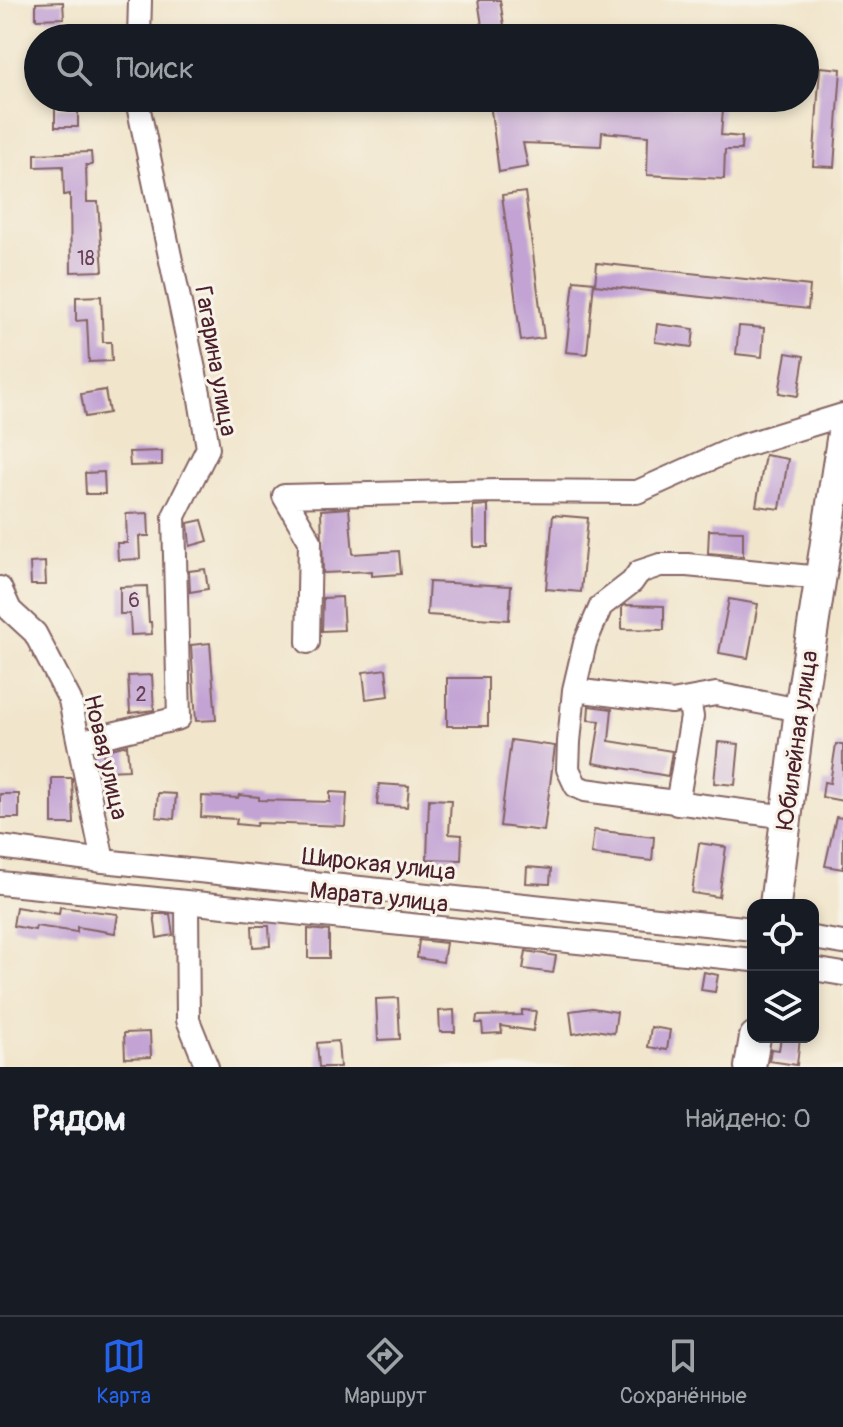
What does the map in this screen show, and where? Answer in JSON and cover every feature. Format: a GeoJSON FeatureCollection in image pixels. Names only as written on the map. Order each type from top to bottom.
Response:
{"type":"FeatureCollection","features":[{"type":"Feature","properties":{"kind":"main road","name":"Юбилейная улица"},"geometry":{"type":"LineString","coordinates":[[776,899],[800,710],[843,433]]}},
{"type":"Feature","properties":{"kind":"main road"},"geometry":{"type":"LineString","coordinates":[[750,1067],[754,1043]]}},
{"type":"Feature","properties":{"kind":"street"},"geometry":{"type":"LineString","coordinates":[[139,24],[140,0]]}},
{"type":"Feature","properties":{"kind":"street","name":"Гагарина улица"},"geometry":{"type":"LineString","coordinates":[[79,742],[179,718],[174,516],[208,448],[139,112]]}},
{"type":"Feature","properties":{"kind":"street"},"geometry":{"type":"LineString","coordinates":[[308,642],[310,541],[284,496],[498,491],[637,492],[735,448],[843,415]]}},
{"type":"Feature","properties":{"kind":"street"},"geometry":{"type":"LineString","coordinates":[[787,817],[677,804],[576,786],[568,769],[574,690],[595,615],[601,606],[648,566],[687,565],[821,578]]}},
{"type":"Feature","properties":{"kind":"street","name":"Новая улица"},"geometry":{"type":"LineString","coordinates":[[0,588],[10,610],[35,633],[70,700],[103,861]]}},
{"type":"Feature","properties":{"kind":"street"},"geometry":{"type":"LineString","coordinates":[[574,690],[672,702],[716,694],[800,710]]}},
{"type":"Feature","properties":{"kind":"street"},"geometry":{"type":"LineString","coordinates":[[677,804],[691,727],[689,700]]}},
{"type":"Feature","properties":{"kind":"street","name":"Широкая улица"},"geometry":{"type":"LineString","coordinates":[[0,847],[103,861],[747,928]]}},
{"type":"Feature","properties":{"kind":"street","name":"Марата улица"},"geometry":{"type":"LineString","coordinates":[[0,883],[747,959]]}},
{"type":"Feature","properties":{"kind":"street"},"geometry":{"type":"LineString","coordinates":[[187,904],[188,1020],[207,1067]]}},
{"type":"Feature","properties":{"kind":"street"},"geometry":{"type":"LineString","coordinates":[[819,939],[843,943]]}},
{"type":"Feature","properties":{"kind":"street"},"geometry":{"type":"LineString","coordinates":[[819,970],[843,974]]}},
{"type":"Feature","properties":{"kind":"building"},"geometry":{"type":"Polygon","coordinates":[[[478,0],[500,0],[504,24],[482,24],[478,0]]]}},
{"type":"Feature","properties":{"kind":"building"},"geometry":{"type":"Polygon","coordinates":[[[63,2],[64,18],[36,19],[36,3],[63,2]]]}},
{"type":"Feature","properties":{"kind":"building"},"geometry":{"type":"Polygon","coordinates":[[[820,67],[841,69],[834,167],[813,166],[820,67]]]}},
{"type":"Feature","properties":{"kind":"building"},"geometry":{"type":"Polygon","coordinates":[[[55,112],[78,112],[78,127],[55,127],[55,112]]]}},
{"type":"Feature","properties":{"kind":"building"},"geometry":{"type":"Polygon","coordinates":[[[491,112],[723,112],[721,135],[742,137],[741,150],[725,150],[724,179],[647,175],[648,136],[602,132],[601,146],[523,143],[528,167],[499,172],[491,112]]]}},
{"type":"Feature","properties":{"kind":"building"},"geometry":{"type":"Polygon","coordinates":[[[91,152],[92,165],[86,165],[87,202],[98,202],[103,271],[71,272],[70,194],[64,195],[63,166],[35,167],[35,154],[91,152]]]}},
{"type":"Feature","properties":{"kind":"building"},"geometry":{"type":"Polygon","coordinates":[[[525,192],[544,338],[521,341],[502,195],[525,192]]]}},
{"type":"Feature","properties":{"kind":"building"},"geometry":{"type":"Polygon","coordinates":[[[597,263],[810,286],[808,309],[595,285],[597,263]]]}},
{"type":"Feature","properties":{"kind":"building"},"geometry":{"type":"Polygon","coordinates":[[[574,280],[594,282],[587,354],[566,352],[574,280]]]}},
{"type":"Feature","properties":{"kind":"building"},"geometry":{"type":"Polygon","coordinates":[[[101,296],[103,342],[111,342],[112,361],[89,362],[87,320],[76,321],[76,297],[101,296]]]}},
{"type":"Feature","properties":{"kind":"building"},"geometry":{"type":"Polygon","coordinates":[[[657,324],[694,329],[692,347],[655,342],[657,324]]]}},
{"type":"Feature","properties":{"kind":"building"},"geometry":{"type":"Polygon","coordinates":[[[739,326],[764,328],[762,357],[736,354],[739,326]]]}},
{"type":"Feature","properties":{"kind":"building"},"geometry":{"type":"Polygon","coordinates":[[[786,353],[804,356],[798,396],[779,393],[786,353]]]}},
{"type":"Feature","properties":{"kind":"building"},"geometry":{"type":"Polygon","coordinates":[[[105,390],[109,413],[85,417],[81,394],[105,390]]]}},
{"type":"Feature","properties":{"kind":"building"},"geometry":{"type":"Polygon","coordinates":[[[162,451],[162,465],[130,466],[129,452],[162,451]]]}},
{"type":"Feature","properties":{"kind":"building"},"geometry":{"type":"Polygon","coordinates":[[[765,455],[788,459],[780,509],[756,506],[765,455]]]}},
{"type":"Feature","properties":{"kind":"building"},"geometry":{"type":"Polygon","coordinates":[[[104,472],[105,494],[86,494],[85,473],[104,472]]]}},
{"type":"Feature","properties":{"kind":"building"},"geometry":{"type":"Polygon","coordinates":[[[488,505],[488,547],[474,547],[473,506],[488,505]]]}},
{"type":"Feature","properties":{"kind":"building"},"geometry":{"type":"Polygon","coordinates":[[[349,508],[353,554],[399,551],[401,574],[372,576],[372,571],[323,573],[321,510],[349,508]]]}},
{"type":"Feature","properties":{"kind":"building"},"geometry":{"type":"Polygon","coordinates":[[[148,513],[149,536],[139,536],[140,559],[118,560],[117,543],[127,543],[126,514],[148,513]]]}},
{"type":"Feature","properties":{"kind":"building"},"geometry":{"type":"Polygon","coordinates":[[[553,515],[588,518],[581,592],[546,589],[553,515]]]}},
{"type":"Feature","properties":{"kind":"building"},"geometry":{"type":"Polygon","coordinates":[[[202,520],[208,541],[190,546],[188,523],[202,520]]]}},
{"type":"Feature","properties":{"kind":"building"},"geometry":{"type":"Polygon","coordinates":[[[709,530],[743,531],[743,556],[708,553],[709,530]]]}},
{"type":"Feature","properties":{"kind":"building"},"geometry":{"type":"Polygon","coordinates":[[[45,562],[46,585],[31,585],[30,563],[45,562]]]}},
{"type":"Feature","properties":{"kind":"building"},"geometry":{"type":"Polygon","coordinates":[[[205,569],[208,589],[190,592],[189,571],[205,569]]]}},
{"type":"Feature","properties":{"kind":"building"},"geometry":{"type":"Polygon","coordinates":[[[429,582],[511,586],[509,620],[427,615],[429,582]]]}},
{"type":"Feature","properties":{"kind":"building"},"geometry":{"type":"Polygon","coordinates":[[[147,586],[152,634],[131,635],[130,614],[120,614],[120,587],[147,586]]]}},
{"type":"Feature","properties":{"kind":"building"},"geometry":{"type":"Polygon","coordinates":[[[342,597],[344,630],[322,631],[323,598],[342,597]]]}},
{"type":"Feature","properties":{"kind":"building"},"geometry":{"type":"Polygon","coordinates":[[[729,599],[758,604],[748,658],[719,653],[729,599]]]}},
{"type":"Feature","properties":{"kind":"building"},"geometry":{"type":"Polygon","coordinates":[[[664,606],[664,630],[622,629],[622,607],[664,606]]]}},
{"type":"Feature","properties":{"kind":"building"},"geometry":{"type":"Polygon","coordinates":[[[210,643],[216,720],[196,721],[191,645],[210,643]]]}},
{"type":"Feature","properties":{"kind":"building"},"geometry":{"type":"Polygon","coordinates":[[[386,669],[389,696],[366,699],[363,672],[386,669]]]}},
{"type":"Feature","properties":{"kind":"building"},"geometry":{"type":"Polygon","coordinates":[[[152,675],[154,710],[130,713],[128,676],[152,675]]]}},
{"type":"Feature","properties":{"kind":"building"},"geometry":{"type":"Polygon","coordinates":[[[447,678],[488,678],[488,726],[447,726],[447,678]]]}},
{"type":"Feature","properties":{"kind":"building"},"geometry":{"type":"Polygon","coordinates":[[[589,706],[612,709],[609,741],[672,751],[668,776],[593,763],[600,721],[588,720],[589,706]]]}},
{"type":"Feature","properties":{"kind":"building"},"geometry":{"type":"Polygon","coordinates":[[[511,740],[555,746],[544,831],[500,826],[511,740]]]}},
{"type":"Feature","properties":{"kind":"building"},"geometry":{"type":"Polygon","coordinates":[[[718,742],[739,744],[735,785],[714,783],[718,742]]]}},
{"type":"Feature","properties":{"kind":"building"},"geometry":{"type":"Polygon","coordinates":[[[836,744],[843,744],[843,801],[822,797],[824,782],[830,783],[836,744]]]}},
{"type":"Feature","properties":{"kind":"building"},"geometry":{"type":"Polygon","coordinates":[[[127,745],[129,770],[105,771],[103,751],[127,745]]]}},
{"type":"Feature","properties":{"kind":"building"},"geometry":{"type":"Polygon","coordinates":[[[52,778],[72,778],[74,824],[52,824],[52,778]]]}},
{"type":"Feature","properties":{"kind":"building"},"geometry":{"type":"Polygon","coordinates":[[[379,784],[409,786],[407,807],[377,805],[379,784]]]}},
{"type":"Feature","properties":{"kind":"building"},"geometry":{"type":"Polygon","coordinates":[[[330,792],[347,793],[345,826],[257,823],[256,826],[236,824],[237,819],[201,817],[202,796],[238,798],[239,795],[259,797],[259,800],[330,802],[330,792]]]}},
{"type":"Feature","properties":{"kind":"building"},"geometry":{"type":"Polygon","coordinates":[[[158,793],[176,794],[174,819],[156,817],[158,793]]]}},
{"type":"Feature","properties":{"kind":"building"},"geometry":{"type":"Polygon","coordinates":[[[0,794],[19,794],[19,818],[0,818],[0,794]]]}},
{"type":"Feature","properties":{"kind":"building"},"geometry":{"type":"Polygon","coordinates":[[[429,799],[451,800],[449,834],[462,835],[461,860],[427,859],[429,799]]]}},
{"type":"Feature","properties":{"kind":"building"},"geometry":{"type":"Polygon","coordinates":[[[836,817],[843,818],[843,869],[825,866],[836,817]]]}},
{"type":"Feature","properties":{"kind":"building"},"geometry":{"type":"Polygon","coordinates":[[[594,830],[654,837],[652,861],[591,854],[594,830]]]}},
{"type":"Feature","properties":{"kind":"building"},"geometry":{"type":"Polygon","coordinates":[[[699,843],[726,847],[719,897],[692,893],[699,843]]]}},
{"type":"Feature","properties":{"kind":"building"},"geometry":{"type":"Polygon","coordinates":[[[527,867],[551,869],[550,884],[526,883],[527,867]]]}},
{"type":"Feature","properties":{"kind":"building"},"geometry":{"type":"Polygon","coordinates":[[[16,907],[59,914],[60,907],[118,914],[115,933],[77,927],[77,932],[13,926],[16,907]]]}},
{"type":"Feature","properties":{"kind":"building"},"geometry":{"type":"Polygon","coordinates":[[[154,914],[170,914],[173,935],[157,938],[154,914]]]}},
{"type":"Feature","properties":{"kind":"building"},"geometry":{"type":"Polygon","coordinates":[[[252,926],[269,926],[270,946],[253,947],[252,926]]]}},
{"type":"Feature","properties":{"kind":"building"},"geometry":{"type":"Polygon","coordinates":[[[308,929],[329,931],[329,958],[308,958],[308,929]]]}},
{"type":"Feature","properties":{"kind":"building"},"geometry":{"type":"Polygon","coordinates":[[[419,940],[446,943],[443,962],[417,958],[419,940]]]}},
{"type":"Feature","properties":{"kind":"building"},"geometry":{"type":"Polygon","coordinates":[[[526,951],[556,956],[553,973],[523,969],[526,951]]]}},
{"type":"Feature","properties":{"kind":"building"},"geometry":{"type":"Polygon","coordinates":[[[704,972],[718,975],[715,992],[701,990],[704,972]]]}},
{"type":"Feature","properties":{"kind":"building"},"geometry":{"type":"Polygon","coordinates":[[[398,998],[400,1039],[378,1040],[376,999],[398,998]]]}},
{"type":"Feature","properties":{"kind":"building"},"geometry":{"type":"Polygon","coordinates":[[[592,1008],[617,1012],[614,1033],[595,1030],[573,1034],[570,1011],[592,1008]]]}},
{"type":"Feature","properties":{"kind":"building"},"geometry":{"type":"Polygon","coordinates":[[[454,1010],[455,1032],[440,1032],[439,1011],[454,1010]]]}},
{"type":"Feature","properties":{"kind":"building"},"geometry":{"type":"Polygon","coordinates":[[[522,1010],[536,1011],[533,1031],[501,1026],[502,1033],[483,1034],[482,1023],[476,1023],[477,1016],[522,1015],[522,1010]]]}},
{"type":"Feature","properties":{"kind":"building"},"geometry":{"type":"Polygon","coordinates":[[[651,1027],[670,1030],[667,1050],[648,1047],[651,1027]]]}},
{"type":"Feature","properties":{"kind":"building"},"geometry":{"type":"Polygon","coordinates":[[[150,1032],[151,1057],[125,1058],[124,1033],[150,1032]]]}},
{"type":"Feature","properties":{"kind":"building"},"geometry":{"type":"Polygon","coordinates":[[[338,1041],[340,1067],[319,1067],[317,1043],[338,1041]]]}},
{"type":"Feature","properties":{"kind":"building"},"geometry":{"type":"Polygon","coordinates":[[[780,1043],[799,1043],[797,1065],[769,1061],[771,1049],[779,1050],[780,1043]]]}}]}
